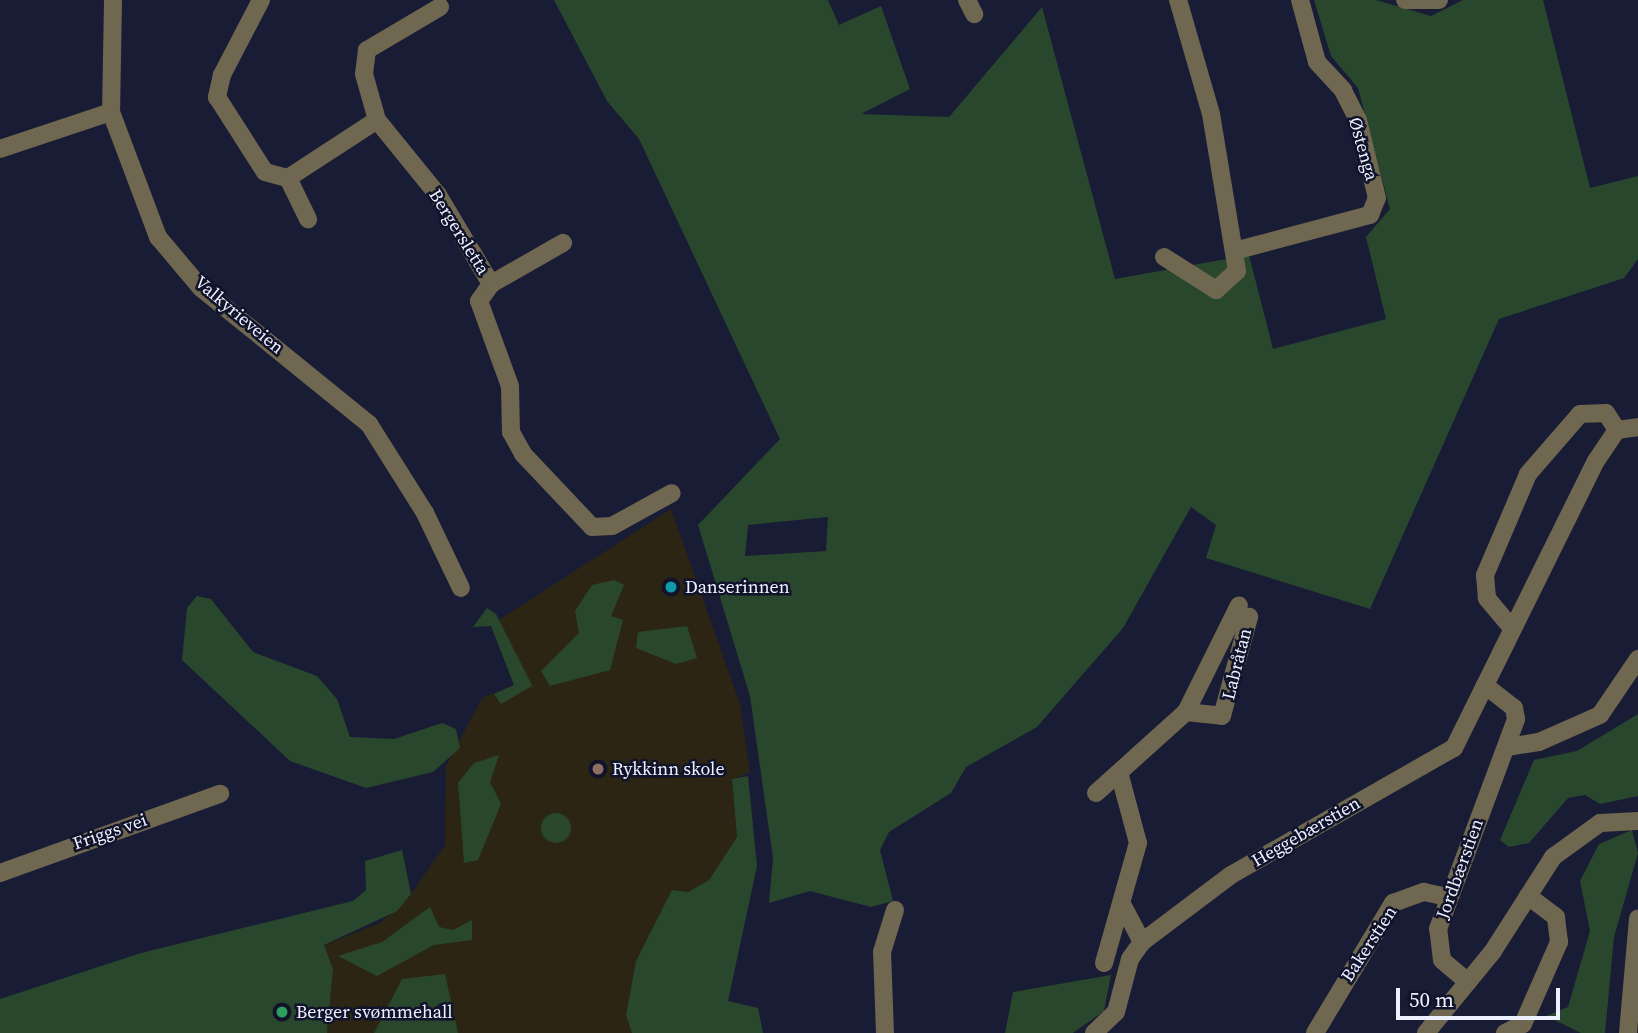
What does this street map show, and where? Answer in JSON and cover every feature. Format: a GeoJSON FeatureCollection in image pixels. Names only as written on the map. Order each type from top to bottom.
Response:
{"type":"FeatureCollection","features":[{"type":"Feature","properties":{"kind":"street","name":"Valkyrieveien"},"geometry":{"type":"LineString","coordinates":[[113,0],[111,112],[158,237],[201,288],[369,424],[413,491],[461,588]]}},
{"type":"Feature","properties":{"kind":"street"},"geometry":{"type":"LineString","coordinates":[[261,0],[222,75],[217,97],[265,172],[288,178],[377,120]]}},
{"type":"Feature","properties":{"kind":"street"},"geometry":{"type":"LineString","coordinates":[[1164,257],[1216,290],[1237,271],[1238,250],[1211,114],[1178,0]]}},
{"type":"Feature","properties":{"kind":"street","name":"Østenga"},"geometry":{"type":"LineString","coordinates":[[1238,250],[1370,215],[1377,198],[1358,120],[1343,89],[1317,62],[1300,0]]}},
{"type":"Feature","properties":{"kind":"street"},"geometry":{"type":"LineString","coordinates":[[1405,0],[1439,0]]}},
{"type":"Feature","properties":{"kind":"street","name":"Bergersletta"},"geometry":{"type":"LineString","coordinates":[[440,7],[367,50],[364,74],[377,120],[438,195],[491,284],[479,301],[484,330],[510,386],[511,432],[523,454],[592,527],[612,526],[672,493]]}},
{"type":"Feature","properties":{"kind":"street"},"geometry":{"type":"LineString","coordinates":[[0,149],[111,112]]}},
{"type":"Feature","properties":{"kind":"street"},"geometry":{"type":"LineString","coordinates":[[288,178],[308,219]]}},
{"type":"Feature","properties":{"kind":"street"},"geometry":{"type":"LineString","coordinates":[[491,284],[563,243]]}},
{"type":"Feature","properties":{"kind":"street"},"geometry":{"type":"LineString","coordinates":[[1511,627],[1487,598],[1485,575],[1528,474],[1580,414],[1606,413],[1617,430],[1638,427]]}},
{"type":"Feature","properties":{"kind":"street","name":"Heggebærstien"},"geometry":{"type":"LineString","coordinates":[[1094,1033],[1116,1012],[1130,959],[1142,942],[1231,875],[1441,761],[1485,685],[1511,627],[1617,430]]}},
{"type":"Feature","properties":{"kind":"street","name":"Labråtan"},"geometry":{"type":"LineString","coordinates":[[1096,793],[1120,776],[1186,712],[1244,611],[1222,716],[1186,712]]}},
{"type":"Feature","properties":{"kind":"street"},"geometry":{"type":"LineString","coordinates":[[1507,747],[1539,742],[1600,715],[1638,659]]}},
{"type":"Feature","properties":{"kind":"street","name":"Jordbærstien"},"geometry":{"type":"LineString","coordinates":[[1468,982],[1448,970],[1437,944],[1448,897],[1507,747],[1514,708],[1485,685]]}},
{"type":"Feature","properties":{"kind":"street"},"geometry":{"type":"LineString","coordinates":[[1104,963],[1123,906],[1138,843],[1120,776]]}},
{"type":"Feature","properties":{"kind":"street","name":"Friggs vei"},"geometry":{"type":"LineString","coordinates":[[0,873],[220,794]]}},
{"type":"Feature","properties":{"kind":"street"},"geometry":{"type":"LineString","coordinates":[[1426,1033],[1468,982],[1528,895],[1578,835],[1600,822],[1638,821]]}},
{"type":"Feature","properties":{"kind":"street","name":"Bakerstien"},"geometry":{"type":"LineString","coordinates":[[1315,1033],[1393,903],[1424,892],[1448,897]]}},
{"type":"Feature","properties":{"kind":"street"},"geometry":{"type":"LineString","coordinates":[[1505,1033],[1528,1028],[1559,942],[1556,917],[1528,895]]}},
{"type":"Feature","properties":{"kind":"street"},"geometry":{"type":"LineString","coordinates":[[1123,906],[1142,942]]}},
{"type":"Feature","properties":{"kind":"street"},"geometry":{"type":"LineString","coordinates":[[885,1033],[881,952],[895,910]]}},
{"type":"Feature","properties":{"kind":"street"},"geometry":{"type":"LineString","coordinates":[[1628,1033],[1638,918]]}},
{"type":"Feature","properties":{"kind":"shaded area","name":"Rykkinn skole"},"geometry":{"type":"Polygon","coordinates":[[[671,509],[740,704],[750,772],[732,780],[737,837],[709,880],[688,892],[672,891],[636,961],[626,1015],[632,1033],[327,1033],[333,970],[324,945],[380,923],[411,894],[445,845],[446,766],[482,698],[514,685],[491,625],[671,509]]]}},
{"type":"Feature","properties":{"kind":"green space"},"geometry":{"type":"Polygon","coordinates":[[[554,0],[828,0],[839,25],[881,6],[910,89],[861,114],[949,117],[1042,7],[1115,279],[1249,255],[1273,349],[1386,319],[1366,237],[1390,209],[1358,88],[1331,56],[1314,0],[1376,0],[1431,16],[1463,0],[1543,0],[1590,188],[1638,176],[1638,259],[1624,278],[1499,319],[1370,609],[1206,558],[1216,525],[1191,507],[1123,628],[1037,727],[966,767],[951,793],[889,832],[880,850],[893,901],[871,907],[810,891],[769,903],[773,858],[750,696],[698,525],[780,439],[639,139],[607,101],[554,0]],[[828,517],[748,525],[745,556],[826,551],[828,517]]]}},
{"type":"Feature","properties":{"kind":"green space"},"geometry":{"type":"Polygon","coordinates":[[[614,580],[624,585],[611,616],[623,620],[610,670],[550,686],[541,671],[579,633],[575,611],[592,585],[614,580]]]}},
{"type":"Feature","properties":{"kind":"green space"},"geometry":{"type":"Polygon","coordinates":[[[197,596],[211,599],[253,652],[317,676],[337,699],[350,737],[394,739],[442,723],[456,729],[460,748],[433,772],[366,788],[290,761],[182,660],[187,608],[197,596]]]}},
{"type":"Feature","properties":{"kind":"green space"},"geometry":{"type":"Polygon","coordinates":[[[487,608],[496,614],[538,697],[532,686],[501,704],[494,694],[514,685],[491,626],[473,627],[487,608]]]}},
{"type":"Feature","properties":{"kind":"green space"},"geometry":{"type":"Polygon","coordinates":[[[687,626],[697,658],[676,664],[636,648],[638,632],[687,626]]]}},
{"type":"Feature","properties":{"kind":"green space"},"geometry":{"type":"Polygon","coordinates":[[[1638,714],[1638,796],[1600,804],[1585,795],[1568,798],[1529,843],[1509,847],[1500,840],[1534,760],[1577,751],[1638,714]]]}},
{"type":"Feature","properties":{"kind":"green space"},"geometry":{"type":"Polygon","coordinates":[[[499,755],[490,782],[501,804],[478,860],[464,863],[458,783],[474,763],[499,755]]]}},
{"type":"Feature","properties":{"kind":"green space"},"geometry":{"type":"Polygon","coordinates":[[[748,776],[757,866],[728,1001],[758,1008],[763,1033],[632,1033],[626,1015],[636,961],[672,890],[688,892],[709,880],[737,837],[732,779],[748,776]]]}},
{"type":"Feature","properties":{"kind":"green space"},"geometry":{"type":"Polygon","coordinates":[[[556,813],[562,814],[570,822],[570,834],[562,842],[556,843],[550,842],[542,834],[541,828],[542,822],[550,814],[556,813]]]}},
{"type":"Feature","properties":{"kind":"green space"},"geometry":{"type":"Polygon","coordinates":[[[1632,830],[1638,853],[1614,937],[1605,1033],[1581,1033],[1546,1016],[1568,1007],[1590,931],[1580,881],[1599,844],[1632,830]]]}},
{"type":"Feature","properties":{"kind":"green space"},"geometry":{"type":"Polygon","coordinates":[[[402,850],[411,894],[397,911],[324,945],[333,969],[327,1033],[0,1033],[0,999],[141,953],[353,901],[366,890],[365,861],[402,850]]]}},
{"type":"Feature","properties":{"kind":"green space"},"geometry":{"type":"Polygon","coordinates":[[[430,907],[439,927],[453,930],[472,920],[472,940],[434,945],[377,976],[338,956],[382,942],[430,907]]]}},
{"type":"Feature","properties":{"kind":"green space"},"geometry":{"type":"Polygon","coordinates":[[[445,974],[458,1033],[374,1033],[402,979],[445,974]]]}},
{"type":"Feature","properties":{"kind":"green space"},"geometry":{"type":"Polygon","coordinates":[[[1111,975],[1104,1011],[1073,1033],[1005,1033],[1013,992],[1111,975]]]}},
{"type":"Feature","properties":{"kind":"place","name":"Danserinnen"},"geometry":{"type":"Point","coordinates":[671,587]}},
{"type":"Feature","properties":{"kind":"place","name":"Rykkinn skole"},"geometry":{"type":"Point","coordinates":[598,769]}},
{"type":"Feature","properties":{"kind":"place","name":"Berger svømmehall"},"geometry":{"type":"Point","coordinates":[282,1012]}}]}
